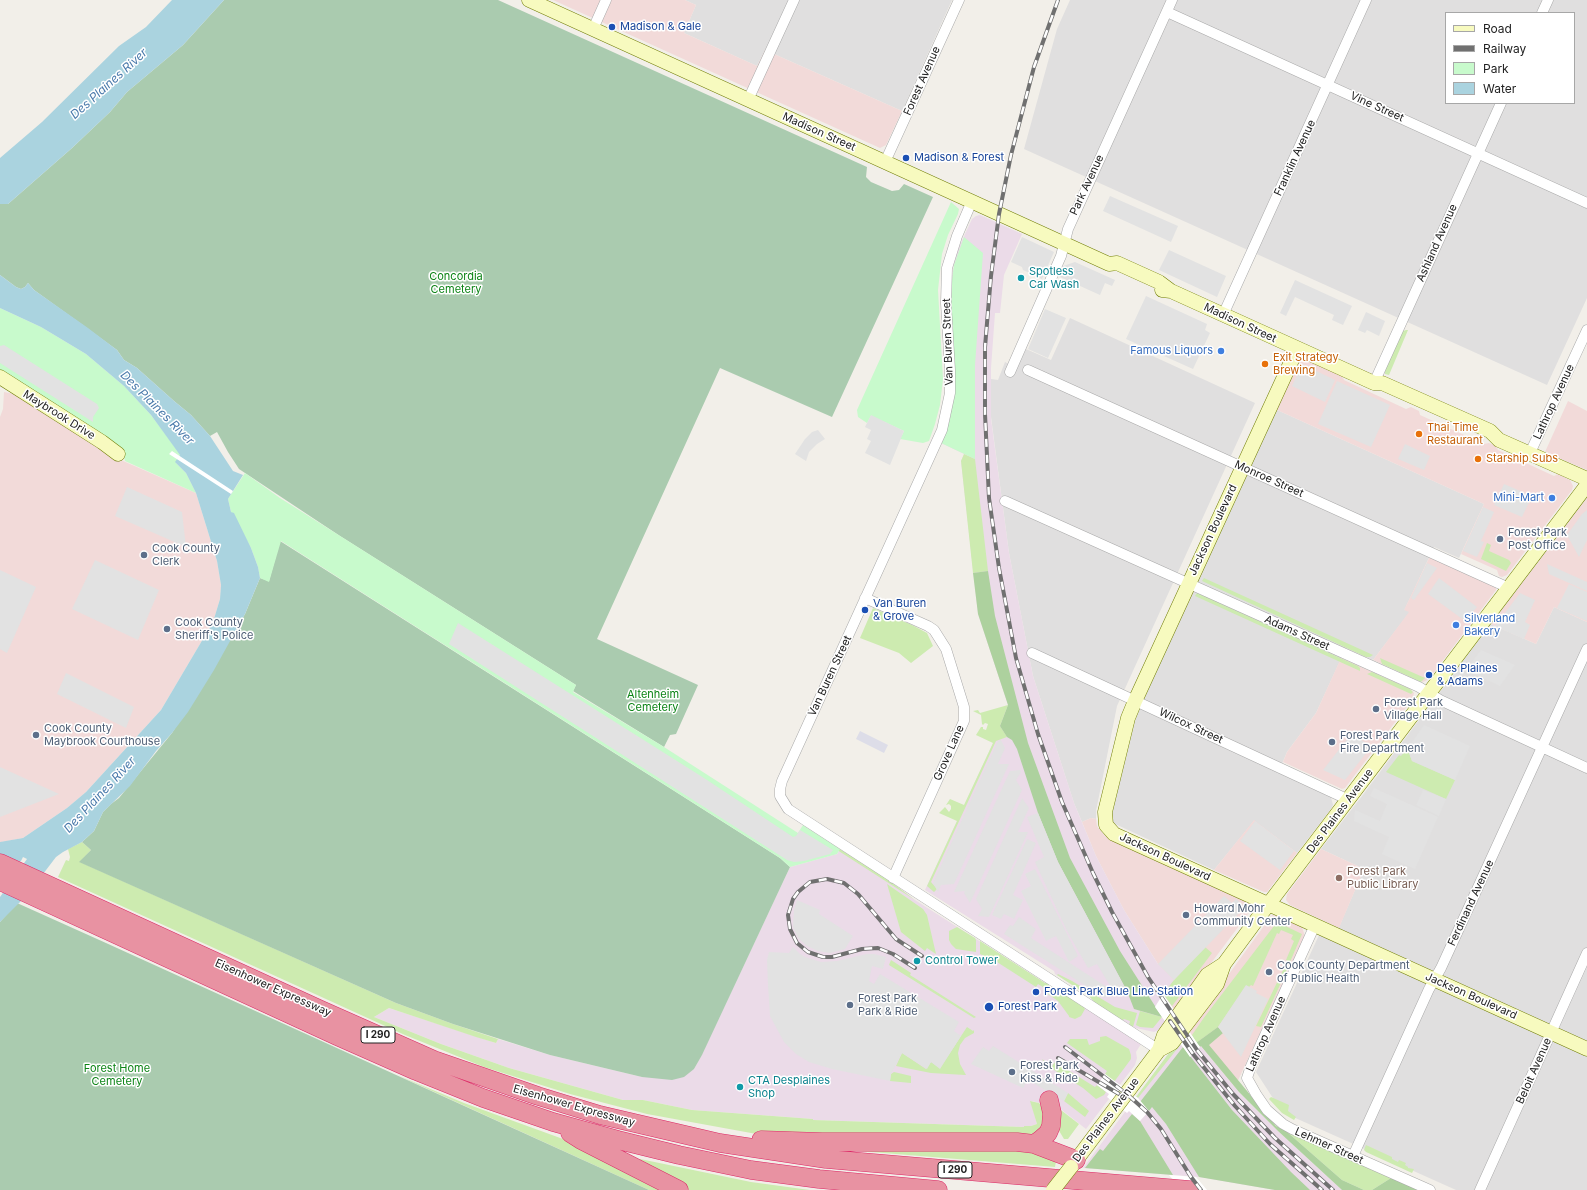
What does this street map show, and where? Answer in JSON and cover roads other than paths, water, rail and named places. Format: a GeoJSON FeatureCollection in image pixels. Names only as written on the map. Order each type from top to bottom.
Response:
{"type":"FeatureCollection","features":[{"type":"Feature","properties":{"kind":"highway","name":"Eisenhower Expressway"},"geometry":{"type":"LineString","coordinates":[[0,863],[47,893],[409,1068],[483,1098],[553,1122],[618,1140],[679,1155],[751,1170],[818,1179],[938,1190]]}},
{"type":"Feature","properties":{"kind":"highway","name":"Eisenhower Expressway"},"geometry":{"type":"LineString","coordinates":[[0,881],[47,893],[440,1062],[530,1094],[639,1125],[720,1143],[826,1159],[1190,1190]]}},
{"type":"Feature","properties":{"kind":"highway"},"geometry":{"type":"LineString","coordinates":[[1034,1144],[1048,1133],[1051,1126],[1052,1113],[1049,1100]]}},
{"type":"Feature","properties":{"kind":"highway"},"geometry":{"type":"LineString","coordinates":[[553,1122],[581,1140],[679,1190]]}},
{"type":"Feature","properties":{"kind":"highway"},"geometry":{"type":"LineString","coordinates":[[720,1143],[760,1140],[822,1142],[1009,1142],[1034,1144],[1074,1164]]}},
{"type":"Feature","properties":{"kind":"main road","name":"Madison Street"},"geometry":{"type":"LineString","coordinates":[[529,0],[1110,264],[1114,270],[1155,289],[1171,291],[1374,384],[1378,389],[1487,440],[1499,440],[1587,479]]}},
{"type":"Feature","properties":{"kind":"main road","name":"Jackson Boulevard"},"geometry":{"type":"LineString","coordinates":[[1297,349],[1128,718],[1105,812],[1106,825],[1114,834],[1587,1049]]}},
{"type":"Feature","properties":{"kind":"main road","name":"Maybrook Drive"},"geometry":{"type":"LineString","coordinates":[[0,377],[102,442],[118,454]]}},
{"type":"Feature","properties":{"kind":"main road","name":"Des Plaines Avenue"},"geometry":{"type":"LineString","coordinates":[[1053,1190],[1159,1050],[1172,1043],[1217,984],[1224,964],[1587,485]]}},
{"type":"Feature","properties":{"kind":"street"},"geometry":{"type":"LineString","coordinates":[[593,29],[606,0]]}},
{"type":"Feature","properties":{"kind":"street"},"geometry":{"type":"LineString","coordinates":[[748,100],[794,0]]}},
{"type":"Feature","properties":{"kind":"street","name":"Forest Avenue"},"geometry":{"type":"LineString","coordinates":[[885,162],[958,0]]}},
{"type":"Feature","properties":{"kind":"street","name":"Park Avenue"},"geometry":{"type":"LineString","coordinates":[[1010,372],[1061,256],[1068,229],[1172,0]]}},
{"type":"Feature","properties":{"kind":"street","name":"Franklin Avenue"},"geometry":{"type":"LineString","coordinates":[[1223,315],[1366,0]]}},
{"type":"Feature","properties":{"kind":"street"},"geometry":{"type":"LineString","coordinates":[[1542,12],[1548,0]]}},
{"type":"Feature","properties":{"kind":"street","name":"Vine Street"},"geometry":{"type":"LineString","coordinates":[[1167,12],[1587,203]]}},
{"type":"Feature","properties":{"kind":"street","name":"Ashland Avenue"},"geometry":{"type":"LineString","coordinates":[[1374,384],[1501,104]]}},
{"type":"Feature","properties":{"kind":"street","name":"Van Buren Street"},"geometry":{"type":"LineString","coordinates":[[972,202],[953,246],[947,268],[946,303],[950,392],[943,424],[934,448],[782,781],[780,796],[788,810],[1159,1050]]}},
{"type":"Feature","properties":{"kind":"street","name":"Lathrop Avenue"},"geometry":{"type":"LineString","coordinates":[[1530,454],[1587,330]]}},
{"type":"Feature","properties":{"kind":"street","name":"Monroe Street"},"geometry":{"type":"LineString","coordinates":[[1028,370],[1509,588]]}},
{"type":"Feature","properties":{"kind":"street","name":"Adams Street"},"geometry":{"type":"LineString","coordinates":[[1005,501],[1419,687],[1447,704],[1587,768]]}},
{"type":"Feature","properties":{"kind":"street","name":"Grove Lane"},"geometry":{"type":"LineString","coordinates":[[865,598],[934,630],[946,648],[964,707],[964,721],[893,878]]}},
{"type":"Feature","properties":{"kind":"street","name":"Ferdinand Avenue"},"geometry":{"type":"LineString","coordinates":[[1353,1156],[1429,989],[1445,961],[1587,649]]}},
{"type":"Feature","properties":{"kind":"street","name":"Wilcox Street"},"geometry":{"type":"LineString","coordinates":[[1032,654],[1349,800]]}},
{"type":"Feature","properties":{"kind":"street","name":"Lathrop Avenue"},"geometry":{"type":"LineString","coordinates":[[1247,1078],[1251,1066],[1316,925]]}},
{"type":"Feature","properties":{"kind":"street","name":"Beloit Avenue"},"geometry":{"type":"LineString","coordinates":[[1480,1190],[1587,953]]}},
{"type":"Feature","properties":{"kind":"street","name":"Lehmer Street"},"geometry":{"type":"LineString","coordinates":[[1247,1078],[1268,1110],[1283,1124],[1430,1190]]}},
{"type":"Feature","properties":{"kind":"water","name":"Des Plaines River"},"geometry":{"type":"Polygon","coordinates":[[[172,0],[224,0],[183,45],[127,92],[110,112],[72,148],[8,204],[0,204],[0,158],[42,122],[119,46],[146,27],[172,0]]]}},
{"type":"Feature","properties":{"kind":"water","name":"Des Plaines River"},"geometry":{"type":"Polygon","coordinates":[[[0,275],[21,289],[28,283],[34,290],[117,350],[124,360],[137,368],[191,415],[210,436],[233,471],[243,475],[228,499],[231,512],[234,513],[251,548],[258,567],[260,578],[245,614],[214,670],[188,712],[130,786],[103,812],[94,831],[82,842],[56,857],[27,895],[0,922],[0,897],[27,859],[23,857],[21,861],[0,875],[0,842],[23,838],[67,808],[86,792],[161,710],[213,622],[220,599],[221,585],[217,561],[196,493],[186,473],[175,462],[180,455],[151,415],[124,386],[86,354],[41,327],[0,308],[0,275]]]}},
{"type":"Feature","properties":{"kind":"railway"},"geometry":{"type":"LineString","coordinates":[[1058,0],[1034,67],[1011,155],[999,214],[991,276],[985,347],[985,414],[989,498],[999,568],[1016,658],[1038,734],[1062,802],[1112,912],[1148,977],[1197,1050],[1233,1094],[1275,1138],[1333,1190]]}},
{"type":"Feature","properties":{"kind":"railway"},"geometry":{"type":"LineString","coordinates":[[915,968],[893,954],[878,948],[862,949],[832,957],[823,957],[808,952],[797,943],[790,929],[788,915],[793,899],[798,892],[810,882],[827,879],[844,883],[858,894],[896,939],[922,956]]}},
{"type":"Feature","properties":{"kind":"railway"},"geometry":{"type":"LineString","coordinates":[[1170,1021],[1193,1054],[1235,1106],[1270,1144],[1322,1190]]}},
{"type":"Feature","properties":{"kind":"railway"},"geometry":{"type":"LineString","coordinates":[[1065,1047],[1128,1095],[1147,1112],[1161,1129],[1191,1177],[1201,1190]]}},
{"type":"Feature","properties":{"kind":"railway"},"geometry":{"type":"LineString","coordinates":[[1058,1058],[1119,1094]]}},
{"type":"Feature","properties":{"kind":"place","name":"Madison & Gale"},"geometry":{"type":"Point","coordinates":[612,27]}},
{"type":"Feature","properties":{"kind":"place","name":"Madison & Forest"},"geometry":{"type":"Point","coordinates":[906,158]}},
{"type":"Feature","properties":{"kind":"place","name":"Spotless Car Wash"},"geometry":{"type":"Point","coordinates":[1021,278]}},
{"type":"Feature","properties":{"kind":"place","name":"Famous Liquors"},"geometry":{"type":"Point","coordinates":[1221,351]}},
{"type":"Feature","properties":{"kind":"place","name":"Exit Strategy Brewing"},"geometry":{"type":"Point","coordinates":[1265,364]}},
{"type":"Feature","properties":{"kind":"place","name":"Thai Time Restaurant"},"geometry":{"type":"Point","coordinates":[1419,434]}},
{"type":"Feature","properties":{"kind":"place","name":"Starship Subs"},"geometry":{"type":"Point","coordinates":[1478,459]}},
{"type":"Feature","properties":{"kind":"place","name":"Mini-Mart"},"geometry":{"type":"Point","coordinates":[1552,498]}},
{"type":"Feature","properties":{"kind":"place","name":"Forest Park Post Office"},"geometry":{"type":"Point","coordinates":[1500,539]}},
{"type":"Feature","properties":{"kind":"place","name":"Cook County Clerk"},"geometry":{"type":"Point","coordinates":[144,555]}},
{"type":"Feature","properties":{"kind":"place","name":"Van Buren & Grove"},"geometry":{"type":"Point","coordinates":[865,610]}},
{"type":"Feature","properties":{"kind":"place","name":"Silverland Bakery"},"geometry":{"type":"Point","coordinates":[1456,625]}},
{"type":"Feature","properties":{"kind":"place","name":"Cook County Sheriff's Police"},"geometry":{"type":"Point","coordinates":[167,629]}},
{"type":"Feature","properties":{"kind":"place","name":"Des Plaines & Adams"},"geometry":{"type":"Point","coordinates":[1429,675]}},
{"type":"Feature","properties":{"kind":"place","name":"Forest Park Village Hall"},"geometry":{"type":"Point","coordinates":[1376,709]}},
{"type":"Feature","properties":{"kind":"place","name":"Cook County Maybrook Courthouse"},"geometry":{"type":"Point","coordinates":[36,735]}},
{"type":"Feature","properties":{"kind":"place","name":"Forest Park Fire Department"},"geometry":{"type":"Point","coordinates":[1332,742]}},
{"type":"Feature","properties":{"kind":"place","name":"Forest Park Public Library"},"geometry":{"type":"Point","coordinates":[1339,878]}},
{"type":"Feature","properties":{"kind":"place","name":"Howard Mohr Community Center"},"geometry":{"type":"Point","coordinates":[1186,915]}},
{"type":"Feature","properties":{"kind":"place","name":"Control Tower"},"geometry":{"type":"Point","coordinates":[917,961]}},
{"type":"Feature","properties":{"kind":"place","name":"Cook County Department of Public Health"},"geometry":{"type":"Point","coordinates":[1269,972]}},
{"type":"Feature","properties":{"kind":"place","name":"Forest Park Blue Line Station"},"geometry":{"type":"Point","coordinates":[1036,992]}},
{"type":"Feature","properties":{"kind":"place","name":"Forest Park Park & Ride"},"geometry":{"type":"Point","coordinates":[850,1005]}},
{"type":"Feature","properties":{"kind":"place","name":"Forest Park"},"geometry":{"type":"Point","coordinates":[989,1007]}},
{"type":"Feature","properties":{"kind":"place","name":"Forest Park Kiss & Ride"},"geometry":{"type":"Point","coordinates":[1012,1072]}},
{"type":"Feature","properties":{"kind":"place","name":"CTA Desplaines Shop"},"geometry":{"type":"Point","coordinates":[740,1087]}},
{"type":"Feature","properties":{"kind":"park label","name":"Concordia Cemetery"},"geometry":{"type":"Point","coordinates":[456,283]}},
{"type":"Feature","properties":{"kind":"park label","name":"Altenheim Cemetery"},"geometry":{"type":"Point","coordinates":[653,701]}},
{"type":"Feature","properties":{"kind":"park label","name":"Forest Home Cemetery"},"geometry":{"type":"Point","coordinates":[117,1075]}}]}
